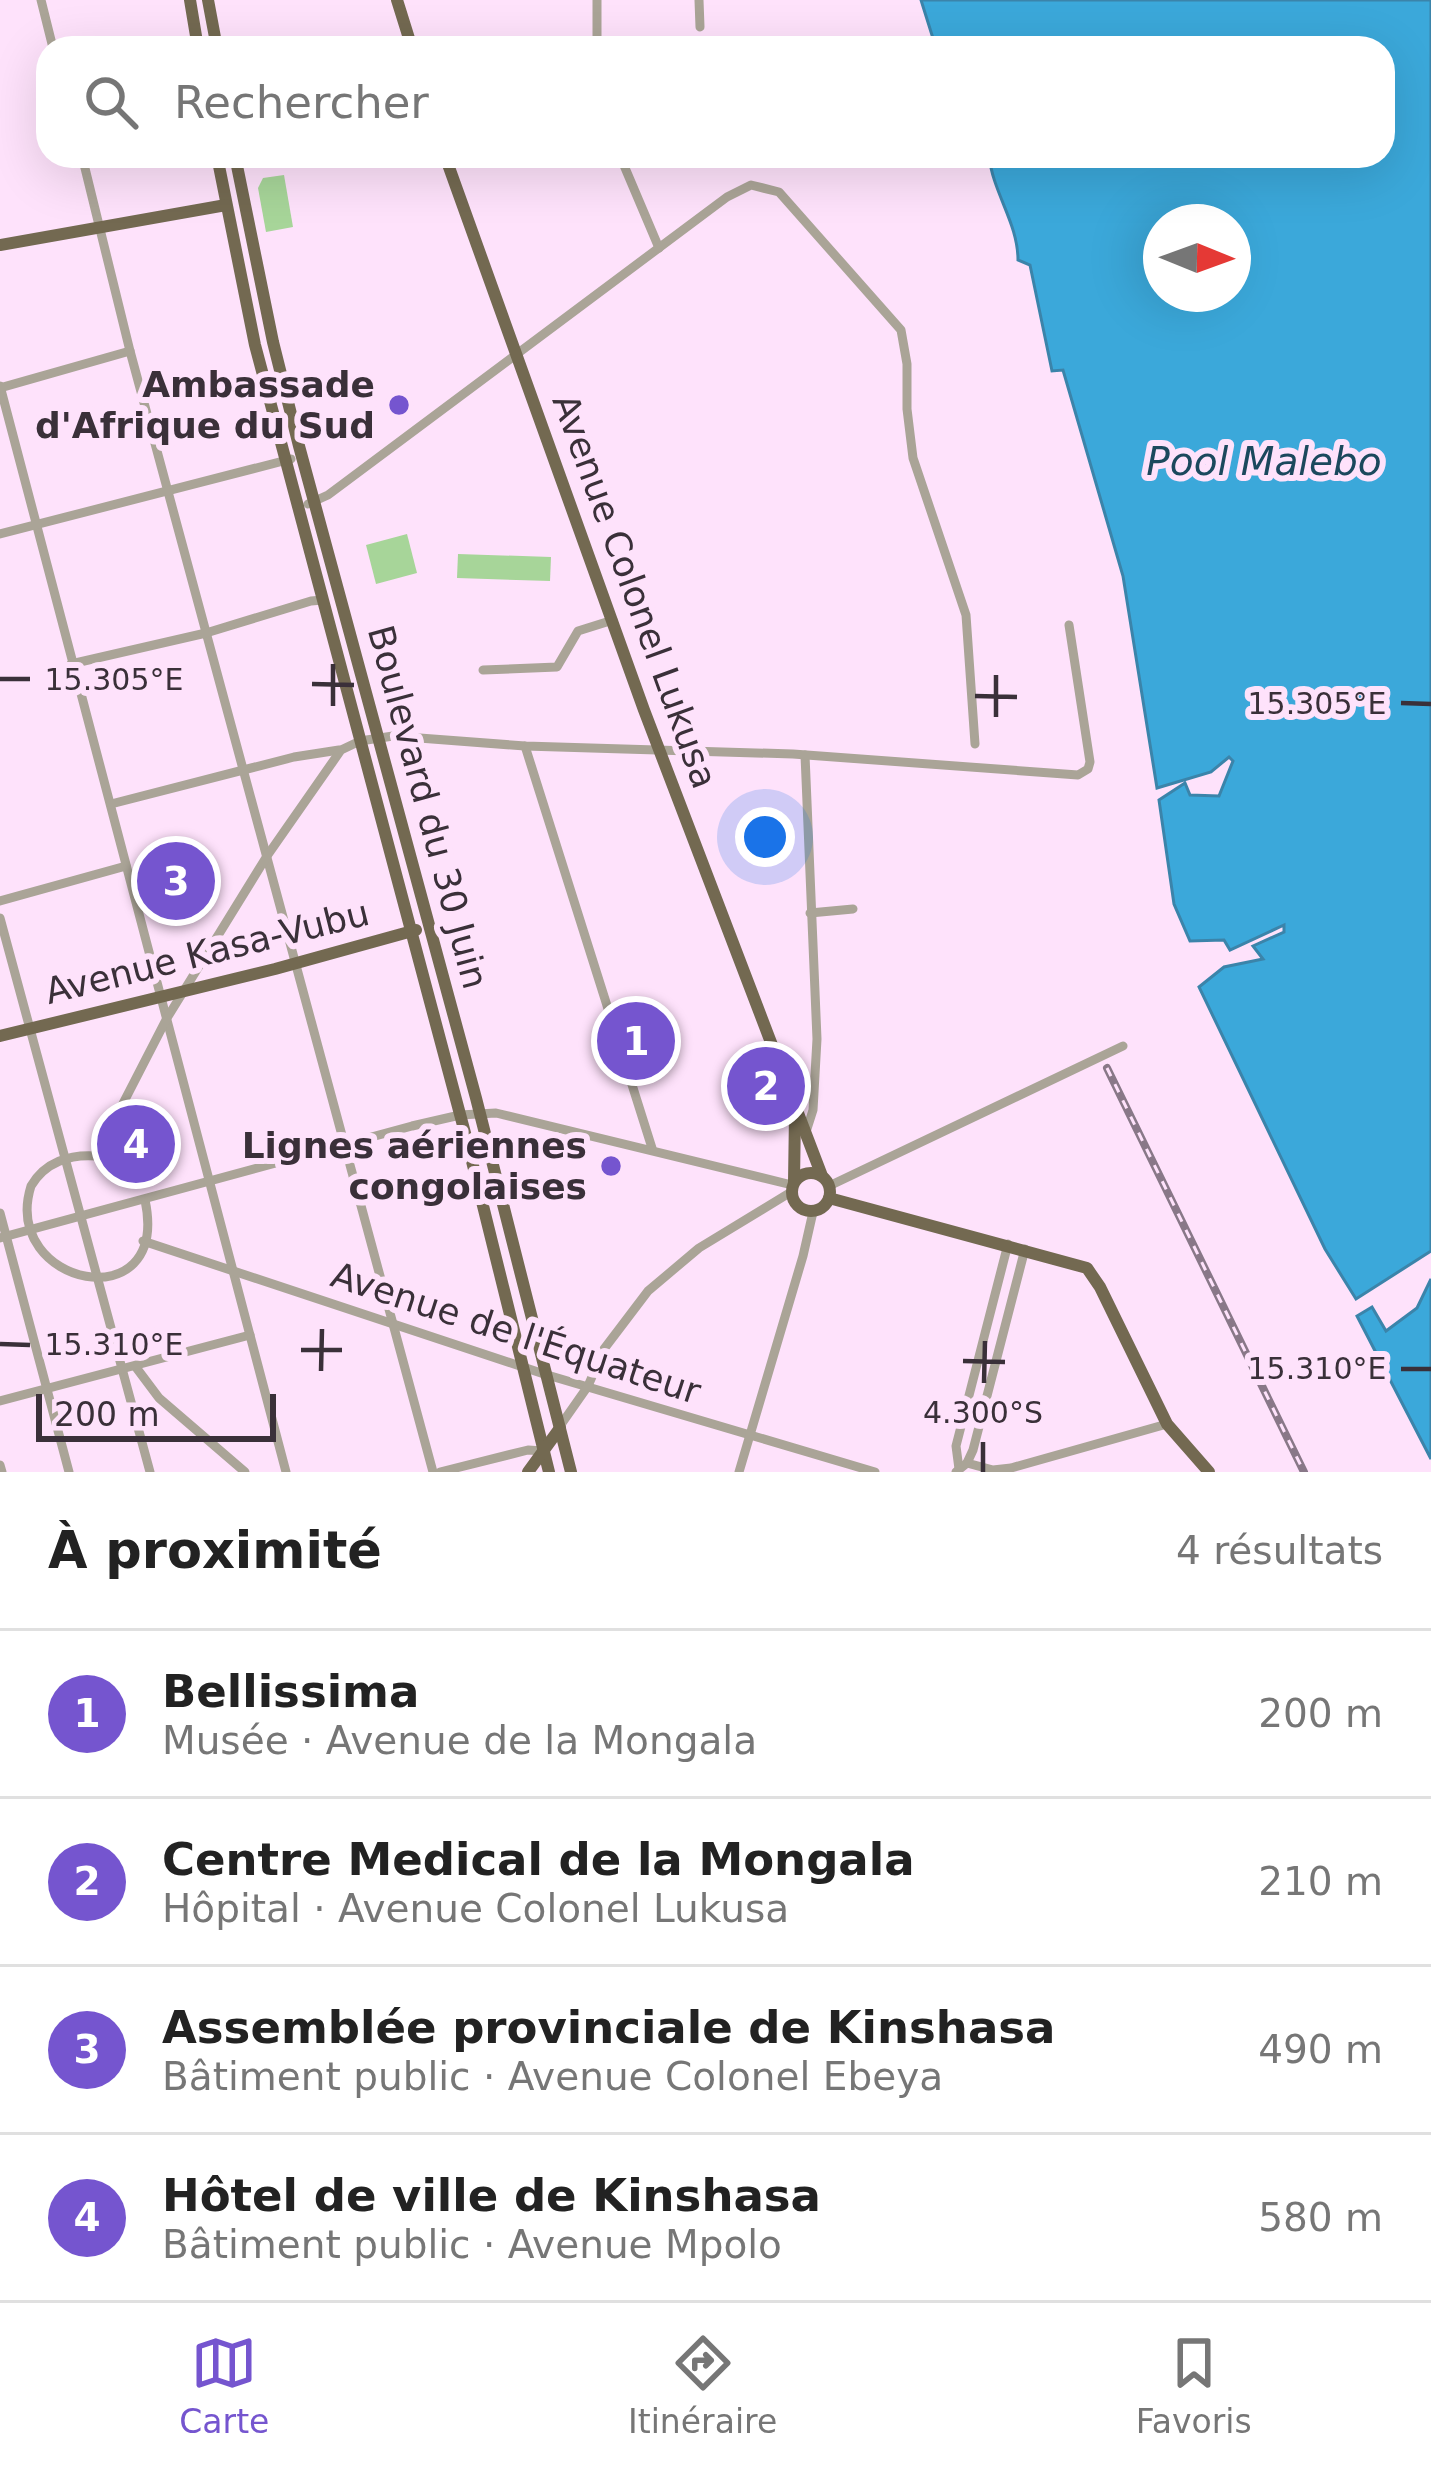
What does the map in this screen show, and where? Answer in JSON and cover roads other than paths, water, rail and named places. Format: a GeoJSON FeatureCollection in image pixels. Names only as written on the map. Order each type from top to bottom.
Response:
{"type":"FeatureCollection","features":[{"type":"Feature","properties":{"kind":"main road"},"geometry":{"type":"LineString","coordinates":[[190,0],[196,36]]}},
{"type":"Feature","properties":{"kind":"main road"},"geometry":{"type":"LineString","coordinates":[[208,0],[215,36]]}},
{"type":"Feature","properties":{"kind":"main road"},"geometry":{"type":"LineString","coordinates":[[397,0],[408,36]]}},
{"type":"Feature","properties":{"kind":"main road","name":"Boulevard du 30 Juin"},"geometry":{"type":"LineString","coordinates":[[219,168],[255,345],[460,1115],[549,1472]]}},
{"type":"Feature","properties":{"kind":"main road","name":"Boulevard du 30 Juin"},"geometry":{"type":"LineString","coordinates":[[238,168],[272,342],[571,1472]]}},
{"type":"Feature","properties":{"kind":"main road","name":"Avenue Colonel Lukusa"},"geometry":{"type":"LineString","coordinates":[[449,168],[659,748],[827,1186]]}},
{"type":"Feature","properties":{"kind":"main road"},"geometry":{"type":"LineString","coordinates":[[0,245],[226,205]]}},
{"type":"Feature","properties":{"kind":"main road","name":"Avenue Kasa-Vubu"},"geometry":{"type":"LineString","coordinates":[[0,1036],[429,926]]}},
{"type":"Feature","properties":{"kind":"main road","name":"Avenue Colonel Lukusa"},"geometry":{"type":"LineString","coordinates":[[792,1186],[795,1112]]}},
{"type":"Feature","properties":{"kind":"main road"},"geometry":{"type":"LineString","coordinates":[[827,1186],[823,1207],[813,1212],[800,1209],[792,1186],[807,1173],[827,1186],[1079,1264],[1092,1273],[1167,1424],[1208,1472]]}},
{"type":"Feature","properties":{"kind":"main road"},"geometry":{"type":"LineString","coordinates":[[528,1472],[560,1428]]}},
{"type":"Feature","properties":{"kind":"street"},"geometry":{"type":"LineString","coordinates":[[41,0],[50,36]]}},
{"type":"Feature","properties":{"kind":"street"},"geometry":{"type":"LineString","coordinates":[[597,0],[598,36]]}},
{"type":"Feature","properties":{"kind":"street"},"geometry":{"type":"LineString","coordinates":[[699,0],[700,27]]}},
{"type":"Feature","properties":{"kind":"street"},"geometry":{"type":"LineString","coordinates":[[85,168],[130,351],[436,1472],[528,1450],[543,1451]]}},
{"type":"Feature","properties":{"kind":"street"},"geometry":{"type":"LineString","coordinates":[[625,168],[658,248]]}},
{"type":"Feature","properties":{"kind":"street"},"geometry":{"type":"LineString","coordinates":[[298,507],[314,502],[738,190],[751,185],[769,187],[791,205],[896,322],[907,364],[913,458],[965,615],[975,744]]}},
{"type":"Feature","properties":{"kind":"street"},"geometry":{"type":"LineString","coordinates":[[130,351],[0,388],[286,1472]]}},
{"type":"Feature","properties":{"kind":"street"},"geometry":{"type":"LineString","coordinates":[[0,534],[302,456]]}},
{"type":"Feature","properties":{"kind":"street"},"geometry":{"type":"LineString","coordinates":[[71,664],[323,600]]}},
{"type":"Feature","properties":{"kind":"street"},"geometry":{"type":"LineString","coordinates":[[483,670],[556,668],[578,631],[613,620]]}},
{"type":"Feature","properties":{"kind":"street"},"geometry":{"type":"LineString","coordinates":[[111,804],[341,750],[376,737],[805,755],[1072,776],[1083,773],[1090,762],[1069,625]]}},
{"type":"Feature","properties":{"kind":"street"},"geometry":{"type":"LineString","coordinates":[[525,746],[652,1148]]}},
{"type":"Feature","properties":{"kind":"street"},"geometry":{"type":"LineString","coordinates":[[145,1200],[143,1241],[120,1269],[98,1279],[58,1274],[37,1256],[25,1232],[24,1208],[31,1186],[46,1169],[67,1158],[96,1156],[167,1018],[267,856],[341,750]]}},
{"type":"Feature","properties":{"kind":"street"},"geometry":{"type":"LineString","coordinates":[[805,755],[818,1039],[816,1086],[806,1132]]}},
{"type":"Feature","properties":{"kind":"street"},"geometry":{"type":"LineString","coordinates":[[0,901],[126,866]]}},
{"type":"Feature","properties":{"kind":"street"},"geometry":{"type":"LineString","coordinates":[[810,914],[853,909]]}},
{"type":"Feature","properties":{"kind":"street"},"geometry":{"type":"LineString","coordinates":[[0,918],[150,1472]]}},
{"type":"Feature","properties":{"kind":"street"},"geometry":{"type":"LineString","coordinates":[[827,1186],[1124,1046]]}},
{"type":"Feature","properties":{"kind":"street"},"geometry":{"type":"LineString","coordinates":[[3,1237],[479,1112],[652,1148],[792,1186]]}},
{"type":"Feature","properties":{"kind":"street"},"geometry":{"type":"LineString","coordinates":[[560,1428],[588,1386],[604,1349],[648,1291],[699,1248],[792,1186]]}},
{"type":"Feature","properties":{"kind":"street"},"geometry":{"type":"LineString","coordinates":[[739,1472],[813,1212]]}},
{"type":"Feature","properties":{"kind":"street"},"geometry":{"type":"LineString","coordinates":[[0,1213],[69,1472]]}},
{"type":"Feature","properties":{"kind":"street","name":"Avenue de l'Équateur"},"geometry":{"type":"LineString","coordinates":[[143,1241],[544,1374],[875,1472]]}},
{"type":"Feature","properties":{"kind":"street"},"geometry":{"type":"LineString","coordinates":[[961,1468],[956,1446],[1008,1244]]}},
{"type":"Feature","properties":{"kind":"street"},"geometry":{"type":"LineString","coordinates":[[961,1468],[1025,1249]]}},
{"type":"Feature","properties":{"kind":"street"},"geometry":{"type":"LineString","coordinates":[[0,1402],[250,1336]]}},
{"type":"Feature","properties":{"kind":"street"},"geometry":{"type":"LineString","coordinates":[[135,1366],[159,1397],[244,1472]]}},
{"type":"Feature","properties":{"kind":"street"},"geometry":{"type":"LineString","coordinates":[[961,1468],[1011,1468],[1167,1424]]}},
{"type":"Feature","properties":{"kind":"water","name":"Pool Malebo"},"geometry":{"type":"Polygon","coordinates":[[[921,0],[1431,0],[1431,1251],[1356,1299],[1325,1249],[1199,987],[1224,967],[1263,959],[1253,946],[1284,932],[1284,925],[1230,950],[1224,940],[1190,941],[1174,904],[1159,800],[1185,783],[1190,795],[1219,796],[1233,761],[1229,757],[1211,772],[1157,788],[1123,576],[1063,370],[1052,371],[1030,265],[1018,260],[992,168],[1395,168],[1395,36],[932,36],[921,0]]]}},
{"type":"Feature","properties":{"kind":"water"},"geometry":{"type":"Polygon","coordinates":[[[1431,1279],[1431,1459],[1357,1316],[1372,1307],[1386,1331],[1417,1308],[1431,1279]]]}},
{"type":"Feature","properties":{"kind":"railway"},"geometry":{"type":"LineString","coordinates":[[1107,1068],[1304,1472]]}},
{"type":"Feature","properties":{"kind":"place","name":"Ambassade d'Afrique du Sud"},"geometry":{"type":"Point","coordinates":[399,405]}},
{"type":"Feature","properties":{"kind":"place","name":"Assemblée provinciale de Kinshasa"},"geometry":{"type":"Point","coordinates":[176,881]}},
{"type":"Feature","properties":{"kind":"place","name":"Bellissima"},"geometry":{"type":"Point","coordinates":[636,1041]}},
{"type":"Feature","properties":{"kind":"place","name":"Centre Medical de la Mongala"},"geometry":{"type":"Point","coordinates":[766,1086]}},
{"type":"Feature","properties":{"kind":"place","name":"Hôtel de ville de Kinshasa"},"geometry":{"type":"Point","coordinates":[136,1144]}},
{"type":"Feature","properties":{"kind":"place","name":"Lignes aériennes congolaises"},"geometry":{"type":"Point","coordinates":[611,1166]}}]}
